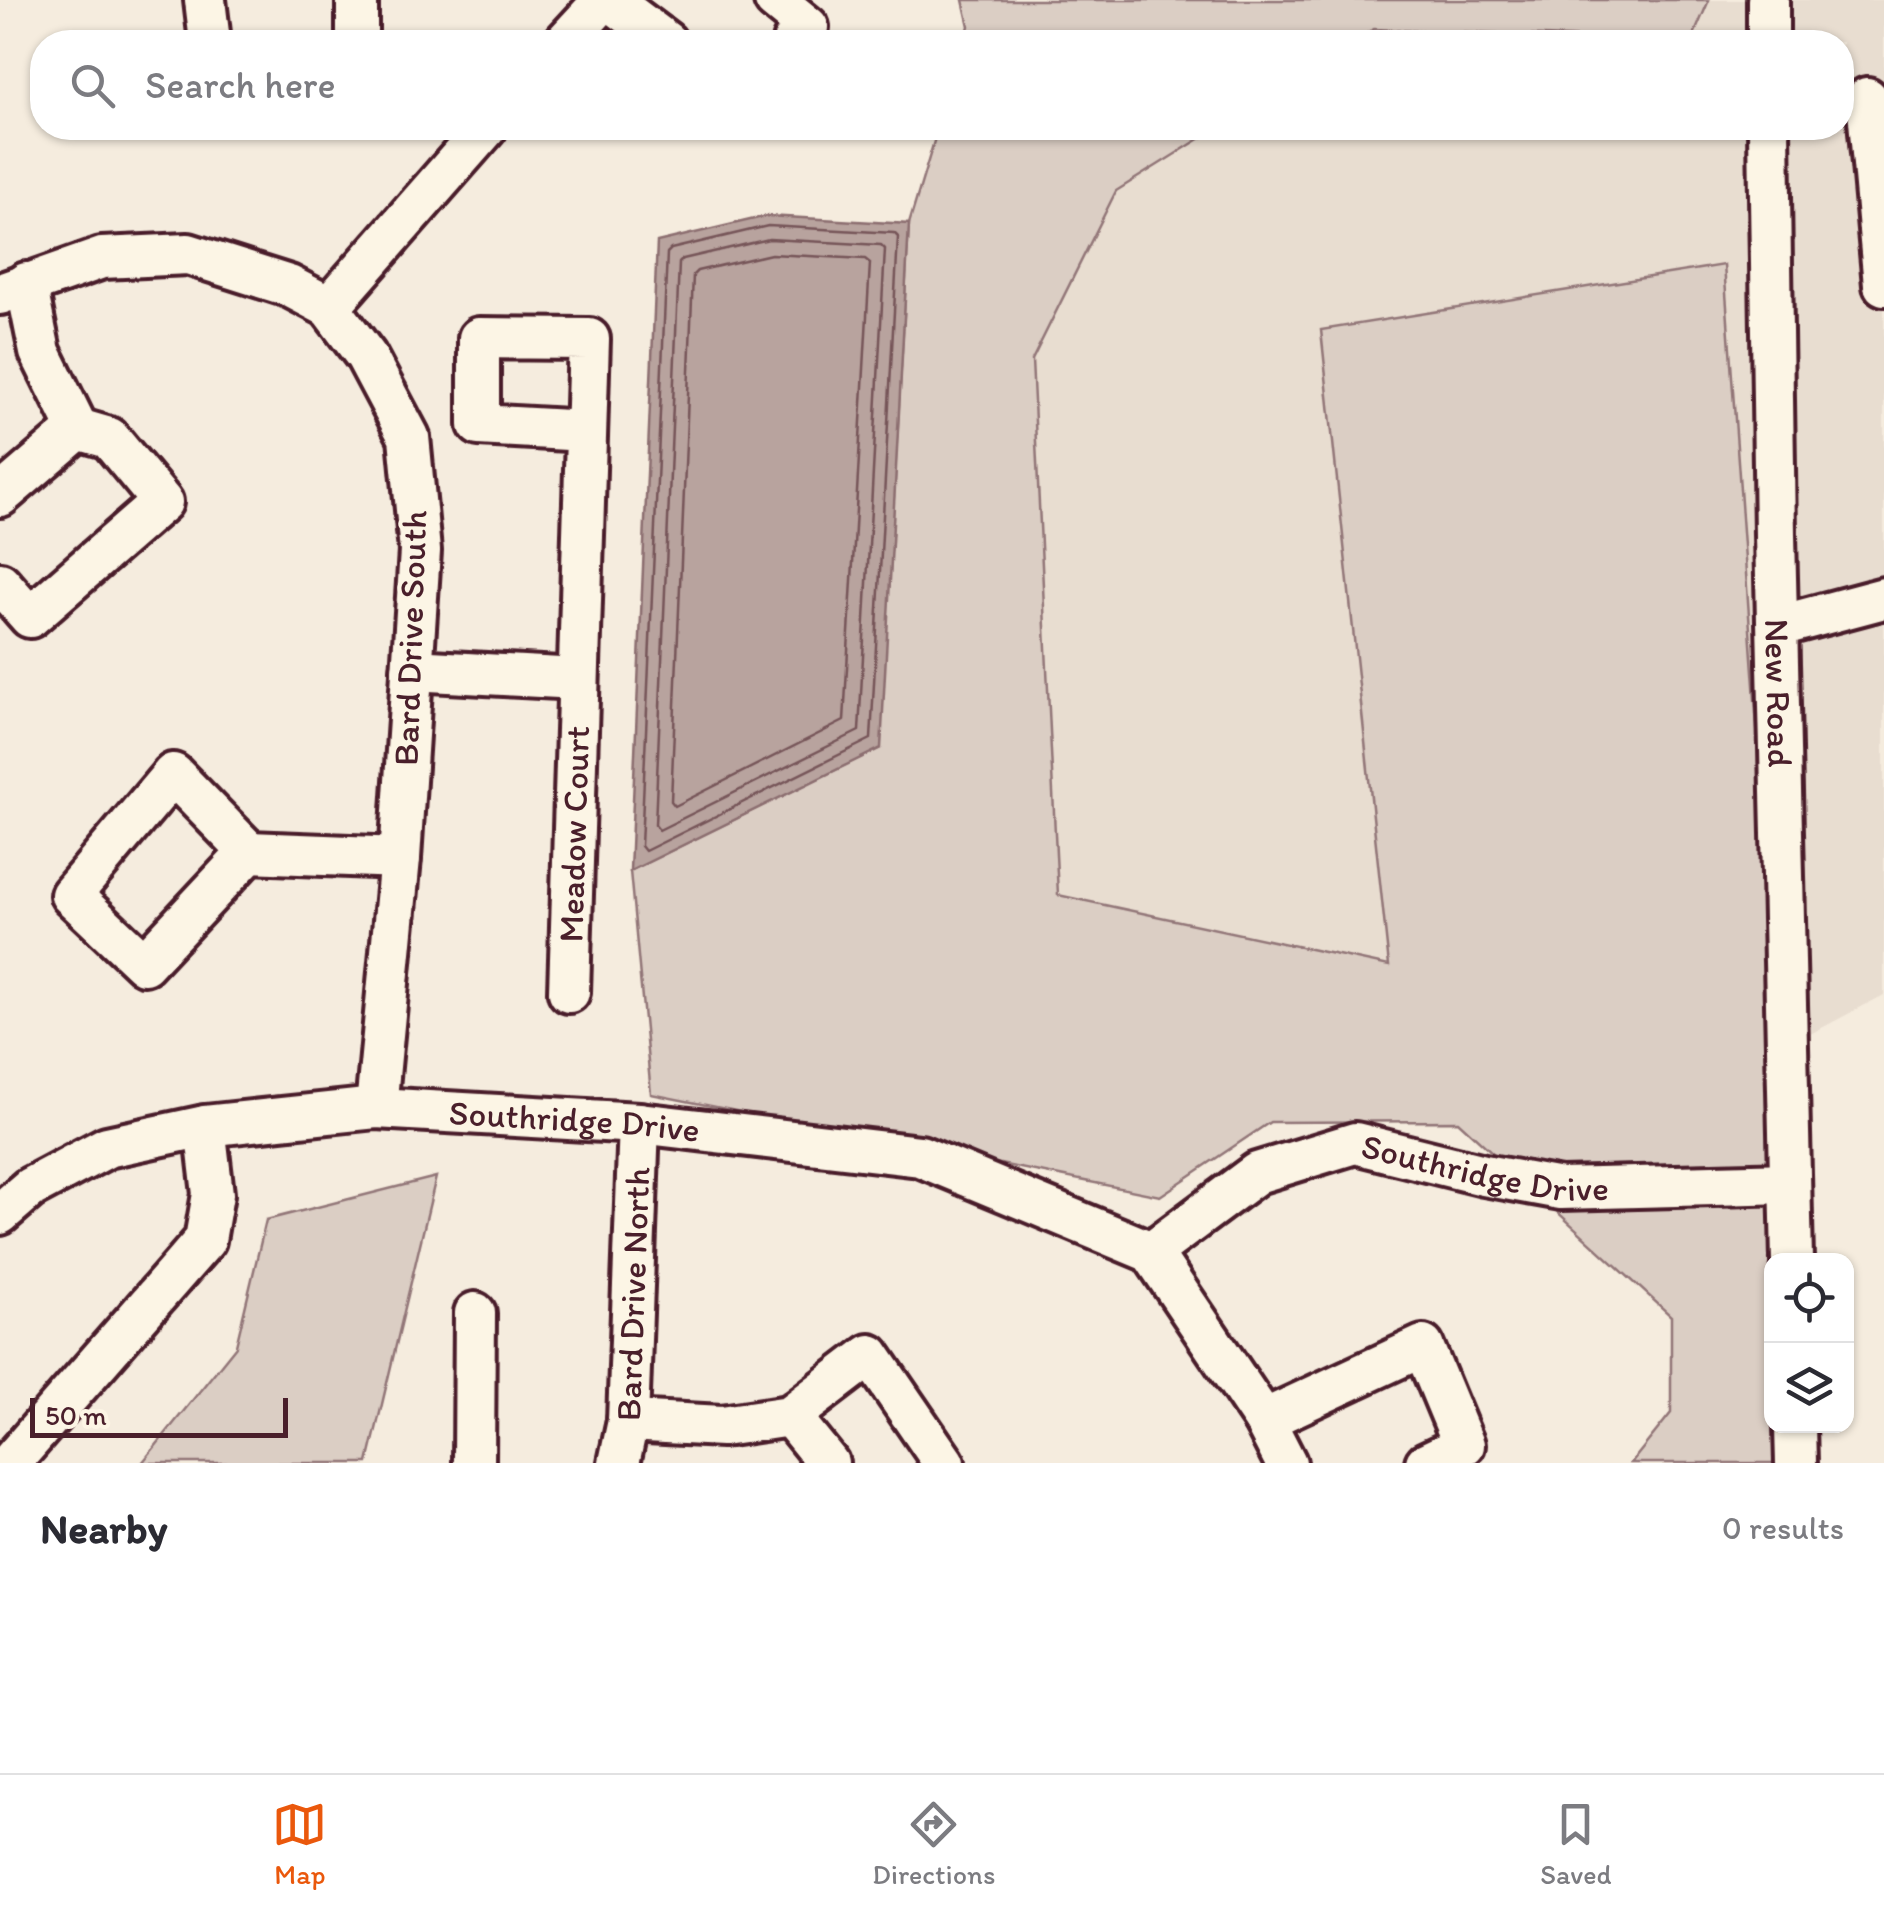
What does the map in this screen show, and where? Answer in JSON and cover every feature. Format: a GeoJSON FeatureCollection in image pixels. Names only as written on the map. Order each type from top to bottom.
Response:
{"type":"FeatureCollection","features":[{"type":"Feature","properties":{"kind":"street"},"geometry":{"type":"LineString","coordinates":[[205,0],[209,30]]}},
{"type":"Feature","properties":{"kind":"street"},"geometry":{"type":"LineString","coordinates":[[356,0],[357,30]]}},
{"type":"Feature","properties":{"kind":"street"},"geometry":{"type":"LineString","coordinates":[[576,30],[607,0],[649,30]]}},
{"type":"Feature","properties":{"kind":"street"},"geometry":{"type":"LineString","coordinates":[[775,0],[808,27],[805,30]]}},
{"type":"Feature","properties":{"kind":"street"},"geometry":{"type":"LineString","coordinates":[[1768,0],[1768,30]]}},
{"type":"Feature","properties":{"kind":"street"},"geometry":{"type":"LineString","coordinates":[[1864,98],[1884,285]]}},
{"type":"Feature","properties":{"kind":"street"},"geometry":{"type":"LineString","coordinates":[[329,307],[464,140]]}},
{"type":"Feature","properties":{"kind":"street","name":"New Road"},"geometry":{"type":"LineString","coordinates":[[1770,140],[1792,1253]]}},
{"type":"Feature","properties":{"kind":"street","name":"Bard Drive South"},"geometry":{"type":"LineString","coordinates":[[13,289],[102,258],[188,254],[288,286],[329,307],[366,356],[410,438],[420,551],[400,858],[376,1108]]}},
{"type":"Feature","properties":{"kind":"street"},"geometry":{"type":"LineString","coordinates":[[0,583],[30,618],[162,502],[109,438],[78,429],[13,289]]}},
{"type":"Feature","properties":{"kind":"street"},"geometry":{"type":"LineString","coordinates":[[0,496],[78,429]]}},
{"type":"Feature","properties":{"kind":"street","name":"Meadow Court"},"geometry":{"type":"LineString","coordinates":[[570,992],[586,431]]}},
{"type":"Feature","properties":{"kind":"street"},"geometry":{"type":"LineString","coordinates":[[1780,626],[1884,598]]}},
{"type":"Feature","properties":{"kind":"street","name":"Meadow Court"},"geometry":{"type":"LineString","coordinates":[[412,670],[578,679]]}},
{"type":"Feature","properties":{"kind":"street"},"geometry":{"type":"LineString","coordinates":[[249,852],[144,964],[71,894],[173,774],[249,852],[400,858]]}},
{"type":"Feature","properties":{"kind":"street","name":"Southridge Drive"},"geometry":{"type":"LineString","coordinates":[[0,1214],[30,1188],[106,1146],[205,1126],[376,1108],[640,1124],[920,1156],[1151,1252],[1257,1173],[1355,1143],[1484,1175],[1561,1188],[1790,1183]]}},
{"type":"Feature","properties":{"kind":"street","name":"Bard Drive North"},"geometry":{"type":"LineString","coordinates":[[619,1463],[628,1421],[640,1124]]}},
{"type":"Feature","properties":{"kind":"street"},"geometry":{"type":"LineString","coordinates":[[10,1463],[205,1240],[213,1194],[205,1126]]}},
{"type":"Feature","properties":{"kind":"street"},"geometry":{"type":"LineString","coordinates":[[1151,1252],[1264,1420],[1286,1463]]}},
{"type":"Feature","properties":{"kind":"street"},"geometry":{"type":"LineString","coordinates":[[474,1463],[475,1313]]}},
{"type":"Feature","properties":{"kind":"street"},"geometry":{"type":"LineString","coordinates":[[1264,1420],[1423,1346],[1464,1445],[1426,1463]]}},
{"type":"Feature","properties":{"kind":"street"},"geometry":{"type":"LineString","coordinates":[[628,1421],[722,1426],[790,1416],[870,1355],[944,1463]]}},
{"type":"Feature","properties":{"kind":"street"},"geometry":{"type":"LineString","coordinates":[[790,1416],[828,1463]]}},
{"type":"Feature","properties":{"kind":"street"},"geometry":{"type":"LineString","coordinates":[[1796,1433],[1796,1463]]}},
{"type":"Feature","properties":{"kind":"shaded area"},"geometry":{"type":"Polygon","coordinates":[[[963,0],[1709,0],[1696,30],[968,30],[963,0]]]}},
{"type":"Feature","properties":{"kind":"shaded area"},"geometry":{"type":"Polygon","coordinates":[[[1709,0],[1884,0],[1884,995],[1780,1050],[1321,330],[1391,966],[1058,895],[1032,360],[1116,191],[1198,140],[1854,140],[1854,30],[1696,30],[1709,0]]]}},
{"type":"Feature","properties":{"kind":"shaded area"},"geometry":{"type":"Polygon","coordinates":[[[934,140],[1198,140],[1116,191],[1032,360],[1058,895],[1389,966],[1321,330],[1724,265],[1780,1050],[1786,1253],[1764,1253],[1764,1433],[1790,1433],[1791,1463],[1631,1463],[1671,1413],[1671,1316],[1458,1121],[1270,1122],[1160,1196],[651,1094],[630,871],[880,748],[909,224],[934,140]]]}},
{"type":"Feature","properties":{"kind":"shaded area"},"geometry":{"type":"Polygon","coordinates":[[[436,1177],[368,1463],[142,1463],[236,1346],[266,1220],[436,1177]]]}},
{"type":"Feature","properties":{"kind":"water"},"geometry":{"type":"Polygon","coordinates":[[[767,216],[909,224],[881,748],[630,871],[657,242],[767,216]]]}}]}
